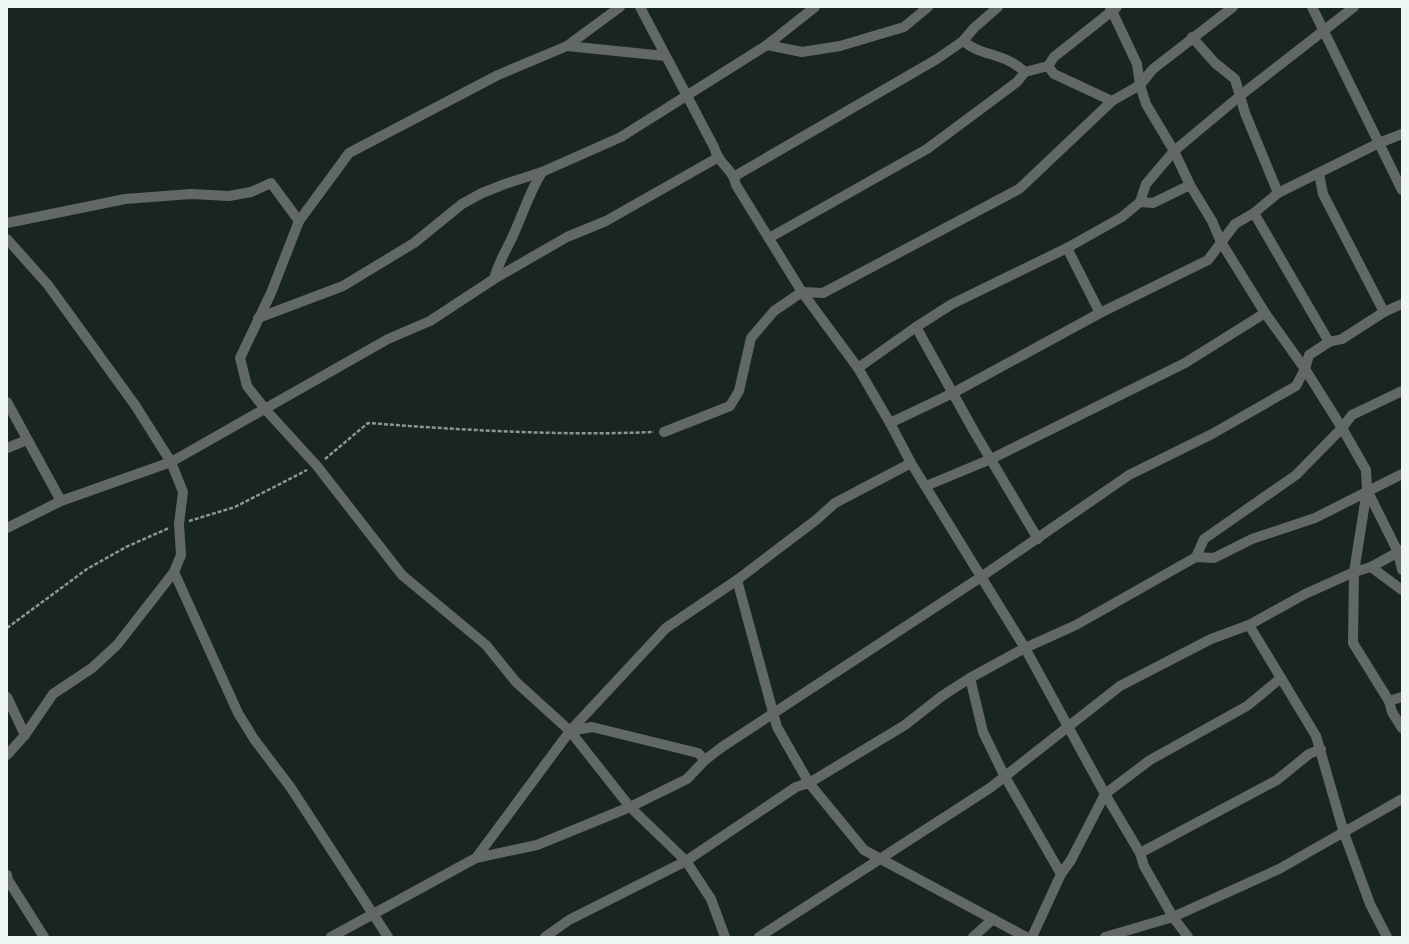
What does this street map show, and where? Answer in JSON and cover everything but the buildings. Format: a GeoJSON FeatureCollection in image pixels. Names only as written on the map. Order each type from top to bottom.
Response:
{"type":"FeatureCollection","features":[{"type":"Feature","properties":{"kind":"street"},"geometry":{"type":"LineString","coordinates":[[620,7],[567,46],[498,75],[349,153],[299,221],[271,293],[240,358],[247,386],[265,409],[317,466],[402,575],[486,645],[516,682],[570,731],[630,808],[686,861],[711,899],[725,937]]}},
{"type":"Feature","properties":{"kind":"street"},"geometry":{"type":"LineString","coordinates":[[640,7],[714,147],[717,158],[735,176],[736,185],[802,292],[858,368],[890,422],[911,463],[1025,648],[1067,727],[1140,853],[1144,866],[1173,917],[1188,937]]}},
{"type":"Feature","properties":{"kind":"street"},"geometry":{"type":"LineString","coordinates":[[258,318],[343,286],[414,243],[462,204],[482,193],[542,172],[621,137],[687,97],[767,45],[815,7]]}},
{"type":"Feature","properties":{"kind":"street"},"geometry":{"type":"LineString","coordinates":[[767,45],[802,52],[840,46],[904,27],[928,7]]}},
{"type":"Feature","properties":{"kind":"street"},"geometry":{"type":"LineString","coordinates":[[735,176],[886,89],[963,41],[974,28],[998,7]]}},
{"type":"Feature","properties":{"kind":"street"},"geometry":{"type":"LineString","coordinates":[[664,432],[730,406],[739,391],[751,338],[774,311],[802,292],[823,293],[1019,189],[1112,101],[1140,85],[1153,69],[1192,37],[1233,7]]}},
{"type":"Feature","properties":{"kind":"street"},"geometry":{"type":"LineString","coordinates":[[1312,7],[1402,190]]}},
{"type":"Feature","properties":{"kind":"street"},"geometry":{"type":"LineString","coordinates":[[858,368],[916,327],[952,304],[1067,248],[1122,217],[1140,202],[1146,184],[1174,151],[1322,30],[1354,7]]}},
{"type":"Feature","properties":{"kind":"street"},"geometry":{"type":"LineString","coordinates":[[769,238],[927,149],[1017,82],[1025,72],[1048,66],[1054,57],[1113,8],[1136,64],[1140,85],[1146,104],[1174,151],[1190,185],[1212,221],[1221,242],[1265,313],[1305,369],[1366,470],[1367,490],[1354,572],[1353,643],[1389,701],[1392,712],[1402,728]]}},
{"type":"Feature","properties":{"kind":"street"},"geometry":{"type":"LineString","coordinates":[[1192,37],[1216,63],[1235,78],[1245,113],[1278,194]]}},
{"type":"Feature","properties":{"kind":"street"},"geometry":{"type":"LineString","coordinates":[[963,41],[972,48],[999,55],[1017,64],[1025,72]]}},
{"type":"Feature","properties":{"kind":"street"},"geometry":{"type":"LineString","coordinates":[[567,46],[665,56]]}},
{"type":"Feature","properties":{"kind":"street"},"geometry":{"type":"LineString","coordinates":[[1048,66],[1054,74],[1112,101]]}},
{"type":"Feature","properties":{"kind":"street"},"geometry":{"type":"LineString","coordinates":[[890,422],[953,393],[1100,313],[1208,260],[1235,224],[1254,213],[1278,194],[1379,143],[1402,134]]}},
{"type":"Feature","properties":{"kind":"street"},"geometry":{"type":"LineString","coordinates":[[7,528],[61,501],[171,462],[388,339],[430,321],[494,279],[567,237],[606,221],[717,158]]}},
{"type":"Feature","properties":{"kind":"street"},"geometry":{"type":"LineString","coordinates":[[494,279],[498,262],[515,232],[526,203],[542,172]]}},
{"type":"Feature","properties":{"kind":"street"},"geometry":{"type":"LineString","coordinates":[[1319,174],[1323,194],[1384,312]]}},
{"type":"Feature","properties":{"kind":"street"},"geometry":{"type":"LineString","coordinates":[[7,223],[125,199],[191,194],[229,196],[251,192],[272,183],[299,221]]}},
{"type":"Feature","properties":{"kind":"street"},"geometry":{"type":"LineString","coordinates":[[1140,202],[1153,203],[1190,185]]}},
{"type":"Feature","properties":{"kind":"street"},"geometry":{"type":"LineString","coordinates":[[1254,213],[1329,342]]}},
{"type":"Feature","properties":{"kind":"street"},"geometry":{"type":"LineString","coordinates":[[7,240],[48,285],[136,405],[171,462],[183,492],[179,524],[181,555],[174,572],[117,645],[92,668],[53,694],[25,735],[7,755]]}},
{"type":"Feature","properties":{"kind":"street"},"geometry":{"type":"LineString","coordinates":[[1067,248],[1100,313]]}},
{"type":"Feature","properties":{"kind":"street"},"geometry":{"type":"LineString","coordinates":[[331,937],[476,858],[537,845],[630,808],[687,779],[705,760],[773,713],[982,577],[1129,475],[1212,434],[1296,386],[1305,369],[1309,355],[1329,342],[1342,339],[1384,312],[1402,304]]}},
{"type":"Feature","properties":{"kind":"street"},"geometry":{"type":"LineString","coordinates":[[926,486],[991,459],[1185,363],[1265,313]]}},
{"type":"Feature","properties":{"kind":"street"},"geometry":{"type":"LineString","coordinates":[[916,327],[1038,539]]}},
{"type":"Feature","properties":{"kind":"street"},"geometry":{"type":"LineString","coordinates":[[1196,557],[1204,539],[1296,475],[1342,428],[1352,415],[1402,391]]}},
{"type":"Feature","properties":{"kind":"street"},"geometry":{"type":"LineString","coordinates":[[7,402],[61,501]]}},
{"type":"Feature","properties":{"kind":"street"},"geometry":{"type":"LineString","coordinates":[[7,448],[27,440]]}},
{"type":"Feature","properties":{"kind":"street"},"geometry":{"type":"LineString","coordinates":[[476,858],[570,731],[666,628],[738,580],[816,520],[835,503],[911,463]]}},
{"type":"Feature","properties":{"kind":"street"},"geometry":{"type":"LineString","coordinates":[[545,937],[569,920],[686,861],[796,788],[809,783],[905,725],[942,696],[970,678],[1025,648],[1076,625],[1196,557],[1214,558],[1252,539],[1315,518],[1367,490],[1402,474]]}},
{"type":"Feature","properties":{"kind":"street"},"geometry":{"type":"LineString","coordinates":[[1367,490],[1400,551],[1402,570]]}},
{"type":"Feature","properties":{"kind":"street"},"geometry":{"type":"LineString","coordinates":[[760,937],[990,788],[1004,775],[1120,686],[1211,639],[1249,625],[1305,594],[1354,572],[1371,567],[1400,551]]}},
{"type":"Feature","properties":{"kind":"street"},"geometry":{"type":"LineString","coordinates":[[1371,567],[1402,590]]}},
{"type":"Feature","properties":{"kind":"street"},"geometry":{"type":"LineString","coordinates":[[174,572],[238,713],[254,739],[291,788],[388,937]]}},
{"type":"Feature","properties":{"kind":"street"},"geometry":{"type":"LineString","coordinates":[[738,580],[777,727],[809,783],[864,850],[1026,937]]}},
{"type":"Feature","properties":{"kind":"street"},"geometry":{"type":"LineString","coordinates":[[1249,625],[1316,736],[1344,833],[1370,904],[1387,937]]}},
{"type":"Feature","properties":{"kind":"street"},"geometry":{"type":"LineString","coordinates":[[970,678],[983,732],[1004,775],[1061,874]]}},
{"type":"Feature","properties":{"kind":"street"},"geometry":{"type":"LineString","coordinates":[[1032,937],[1061,874],[1072,860],[1105,794],[1150,760],[1247,706],[1281,678]]}},
{"type":"Feature","properties":{"kind":"street"},"geometry":{"type":"LineString","coordinates":[[7,697],[25,735]]}},
{"type":"Feature","properties":{"kind":"street"},"geometry":{"type":"LineString","coordinates":[[1389,701],[1402,697]]}},
{"type":"Feature","properties":{"kind":"street"},"geometry":{"type":"LineString","coordinates":[[570,731],[592,727],[698,753],[705,760]]}},
{"type":"Feature","properties":{"kind":"street"},"geometry":{"type":"LineString","coordinates":[[1140,853],[1277,780],[1309,754],[1321,749]]}},
{"type":"Feature","properties":{"kind":"street"},"geometry":{"type":"LineString","coordinates":[[1105,937],[1173,917],[1279,869],[1344,833],[1371,815],[1402,799]]}},
{"type":"Feature","properties":{"kind":"street"},"geometry":{"type":"LineString","coordinates":[[7,879],[44,937]]}},
{"type":"Feature","properties":{"kind":"street"},"geometry":{"type":"LineString","coordinates":[[973,937],[993,919]]}},
{"type":"Feature","properties":{"kind":"path"},"geometry":{"type":"LineString","coordinates":[[7,628],[87,569],[126,546],[179,524],[235,506],[317,466],[368,423],[476,431],[562,434],[664,432]]}}]}
